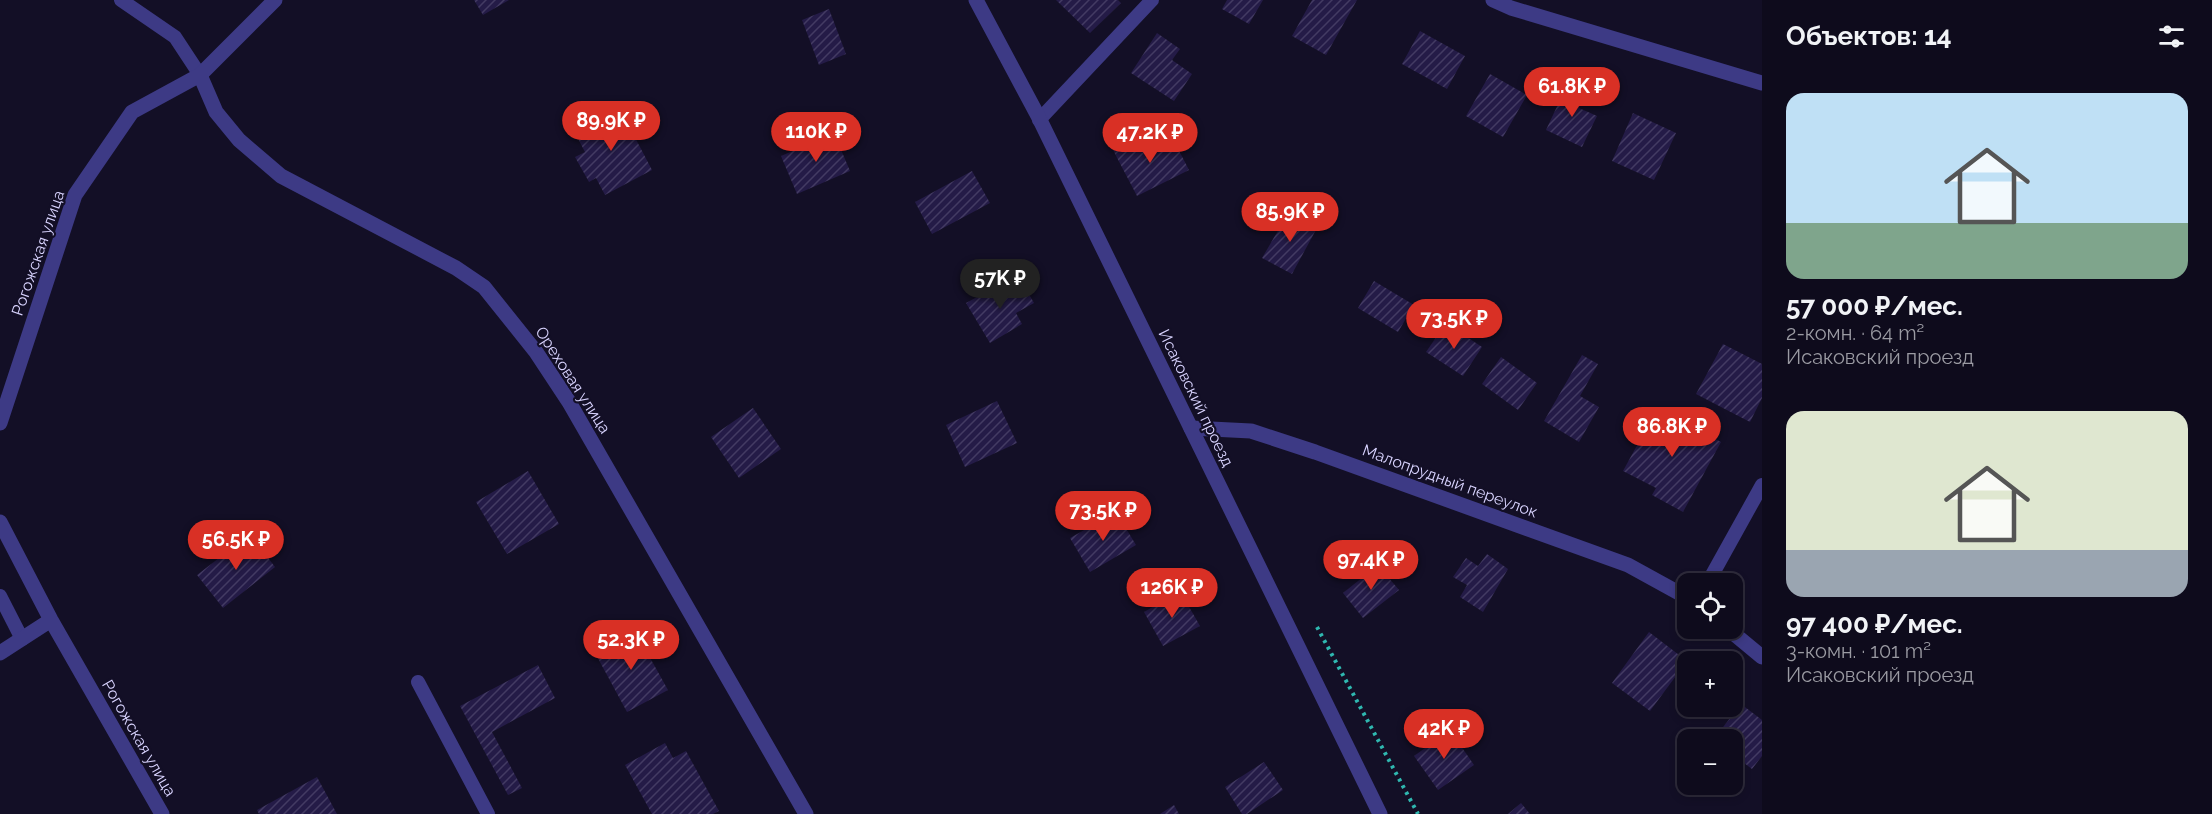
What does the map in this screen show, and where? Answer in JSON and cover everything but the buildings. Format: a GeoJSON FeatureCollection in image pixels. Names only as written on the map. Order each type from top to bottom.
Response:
{"type":"FeatureCollection","features":[{"type":"Feature","properties":{"kind":"street","name":"Рогожская улица"},"geometry":{"type":"LineString","coordinates":[[0,423],[75,195],[132,112],[200,75],[276,0]]}},
{"type":"Feature","properties":{"kind":"street","name":"Исаковский проезд"},"geometry":{"type":"LineString","coordinates":[[976,0],[1039,120],[1380,814]]}},
{"type":"Feature","properties":{"kind":"street"},"geometry":{"type":"LineString","coordinates":[[1493,0],[1511,8],[1762,83]]}},
{"type":"Feature","properties":{"kind":"street","name":"Ореховая улица"},"geometry":{"type":"LineString","coordinates":[[200,75],[216,112],[239,140],[281,176],[456,268],[484,287],[509,317],[536,352],[569,402],[806,814]]}},
{"type":"Feature","properties":{"kind":"street","name":"Малопрудный переулок"},"geometry":{"type":"LineString","coordinates":[[1191,428],[1251,431],[1315,452],[1628,565],[1677,592]]}},
{"type":"Feature","properties":{"kind":"street","name":"Рогожская улица"},"geometry":{"type":"LineString","coordinates":[[0,522],[51,620],[162,814]]}},
{"type":"Feature","properties":{"kind":"street"},"geometry":{"type":"LineString","coordinates":[[0,652],[51,620]]}},
{"type":"Feature","properties":{"kind":"street"},"geometry":{"type":"LineString","coordinates":[[1740,639],[1762,657]]}},
{"type":"Feature","properties":{"kind":"lane"},"geometry":{"type":"LineString","coordinates":[[121,0],[175,37],[200,75]]}},
{"type":"Feature","properties":{"kind":"lane"},"geometry":{"type":"LineString","coordinates":[[1039,120],[1152,0]]}},
{"type":"Feature","properties":{"kind":"lane"},"geometry":{"type":"LineString","coordinates":[[1713,573],[1762,485]]}},
{"type":"Feature","properties":{"kind":"lane"},"geometry":{"type":"LineString","coordinates":[[0,596],[22,639]]}},
{"type":"Feature","properties":{"kind":"lane"},"geometry":{"type":"LineString","coordinates":[[418,682],[488,814]]}}]}
